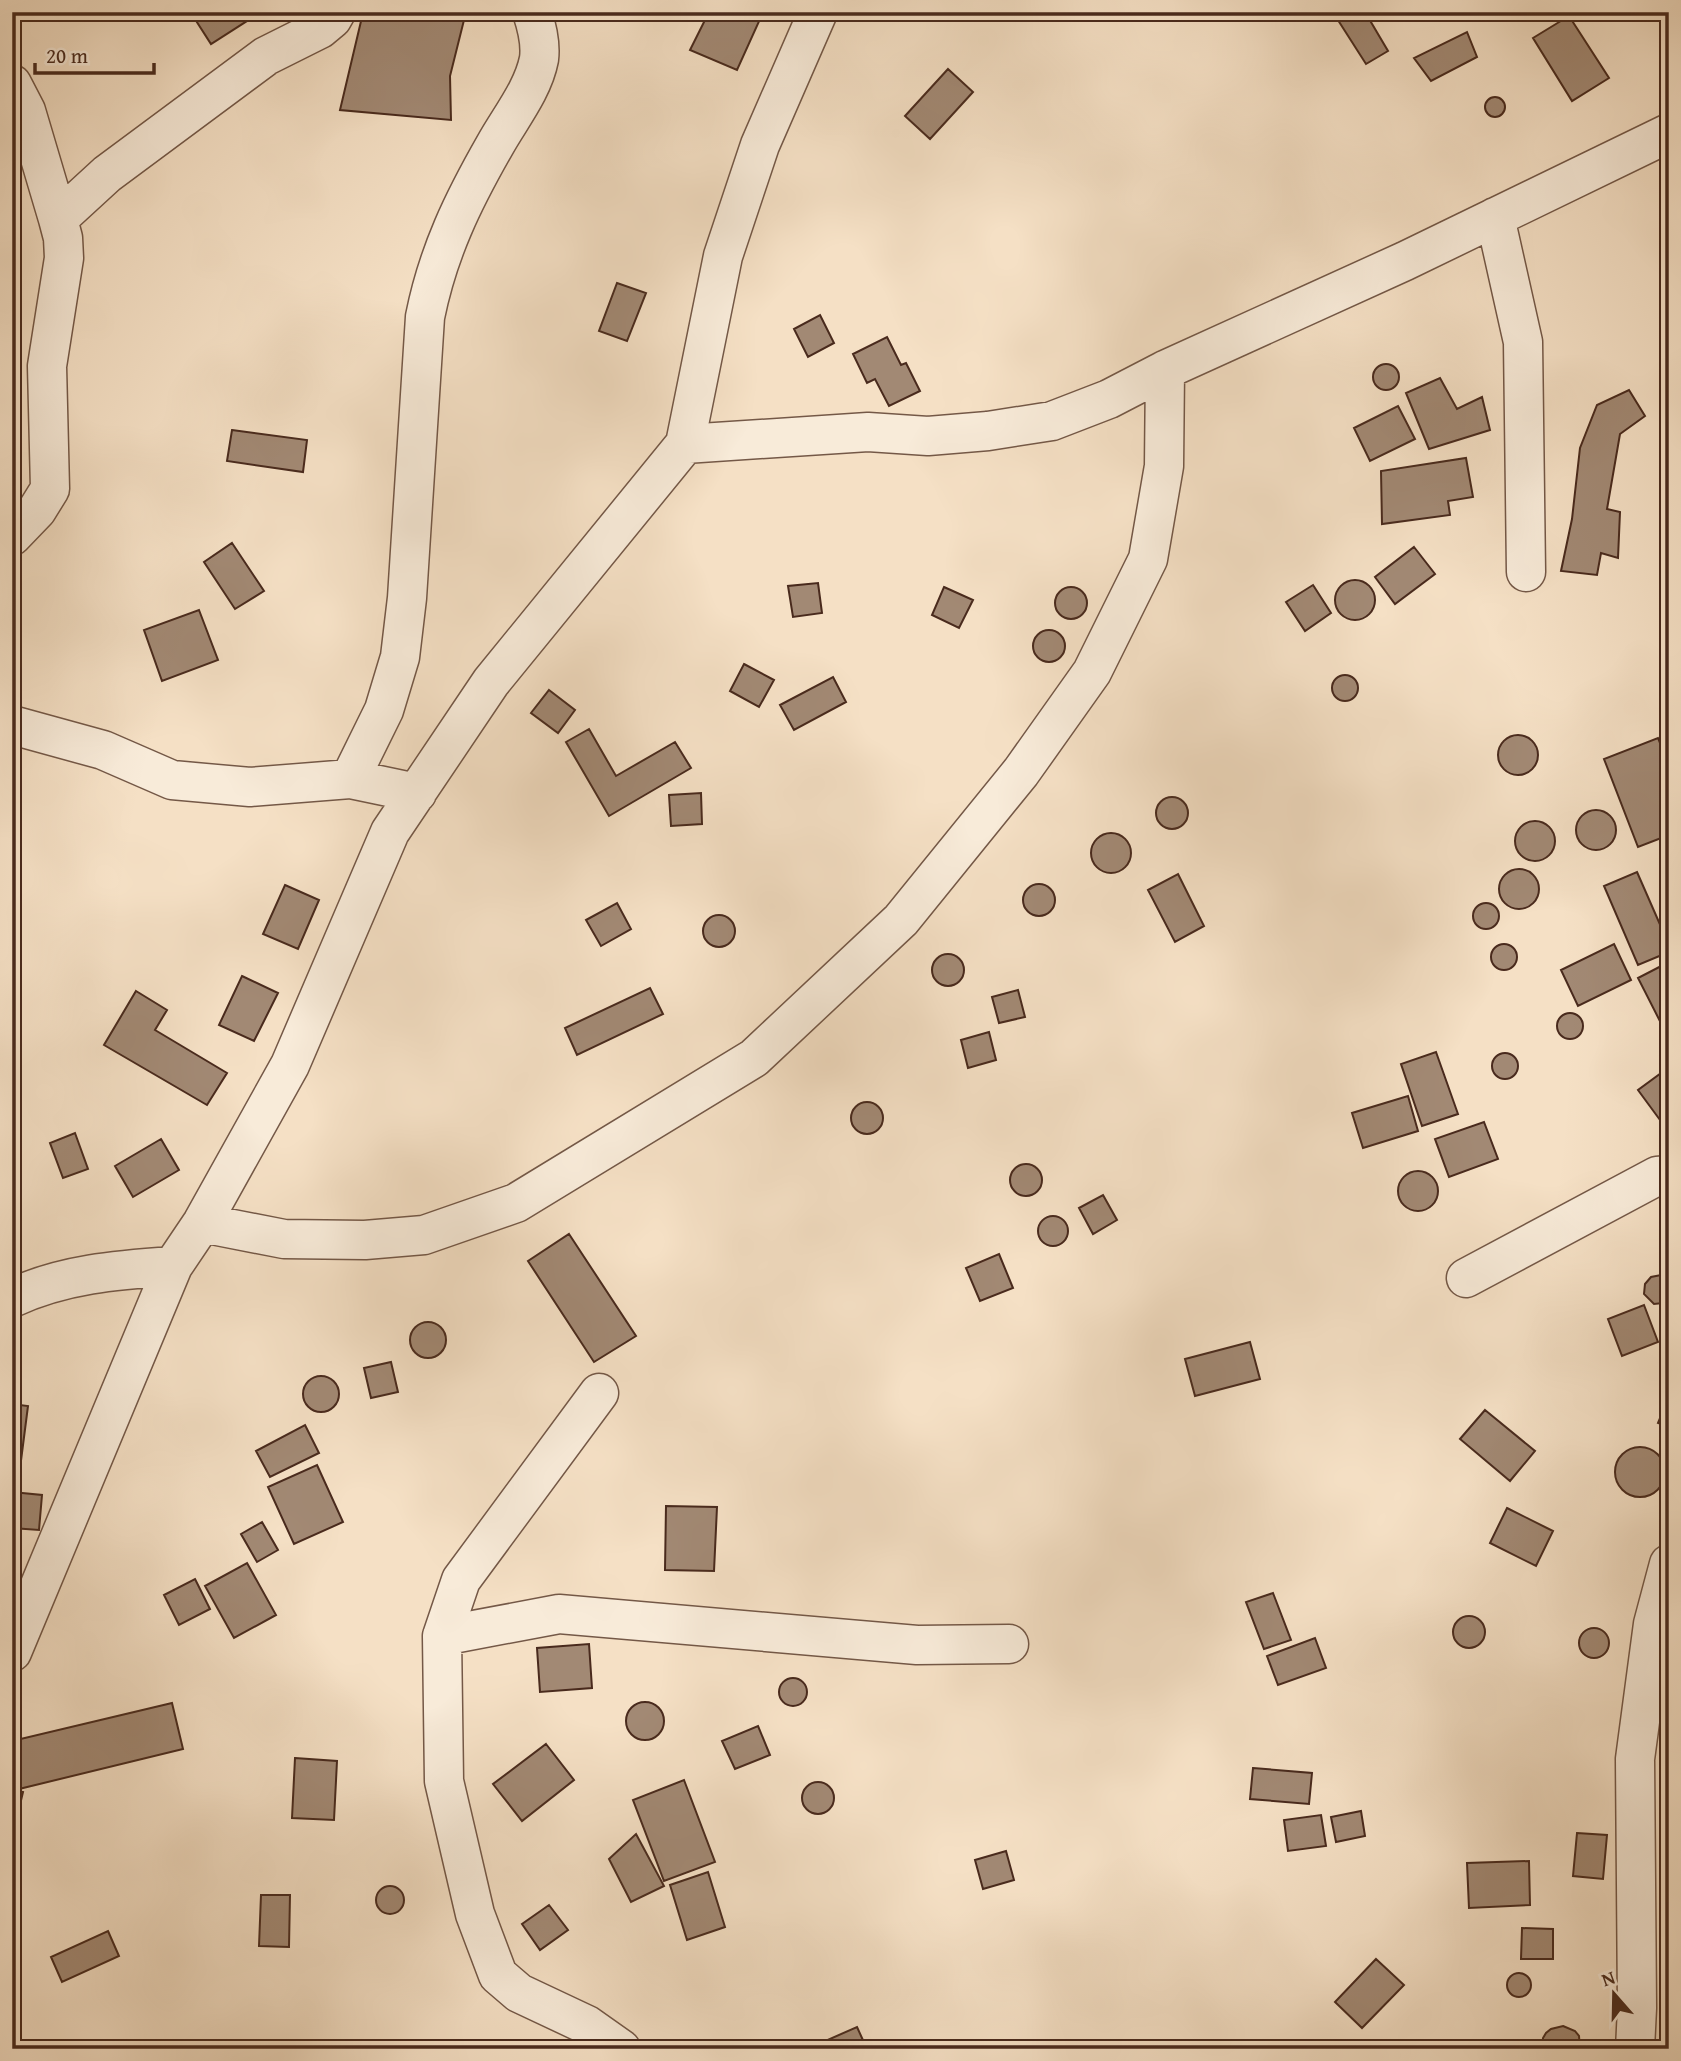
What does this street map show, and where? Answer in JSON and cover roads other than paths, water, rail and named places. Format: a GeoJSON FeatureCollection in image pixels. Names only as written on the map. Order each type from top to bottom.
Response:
{"type":"FeatureCollection","features":[{"type":"Feature","properties":{"kind":"street"},"geometry":{"type":"LineString","coordinates":[[58,219],[117,166],[266,56],[320,29],[336,12]]}},
{"type":"Feature","properties":{"kind":"street"},"geometry":{"type":"LineString","coordinates":[[350,779],[384,710],[400,657],[408,584],[425,317],[429,294],[449,232],[494,146],[530,86],[539,59],[538,32],[533,12]]}},
{"type":"Feature","properties":{"kind":"street"},"geometry":{"type":"LineString","coordinates":[[12,1652],[173,1265],[202,1223],[290,1065],[390,832],[491,682],[685,444],[723,256],[760,145],[818,12]]}},
{"type":"Feature","properties":{"kind":"street"},"geometry":{"type":"LineString","coordinates":[[12,84],[26,111],[63,238],[64,258],[47,366],[50,489],[37,510],[12,536]]}},
{"type":"Feature","properties":{"kind":"street"},"geometry":{"type":"LineString","coordinates":[[685,444],[868,432],[928,436],[988,431],[1052,421],[1109,399],[1165,370],[1669,133]]}},
{"type":"Feature","properties":{"kind":"street"},"geometry":{"type":"LineString","coordinates":[[1495,217],[1523,342],[1526,572]]}},
{"type":"Feature","properties":{"kind":"street"},"geometry":{"type":"LineString","coordinates":[[202,1223],[284,1239],[365,1240],[424,1235],[516,1203],[754,1058],[901,920],[1021,772],[1092,672],[1148,559],[1164,466],[1165,370]]}},
{"type":"Feature","properties":{"kind":"street"},"geometry":{"type":"LineString","coordinates":[[12,725],[103,750],[172,780],[250,787],[350,779],[417,793]]}},
{"type":"Feature","properties":{"kind":"street"},"geometry":{"type":"LineString","coordinates":[[1466,1278],[1657,1176],[1669,1175]]}},
{"type":"Feature","properties":{"kind":"street"},"geometry":{"type":"LineString","coordinates":[[12,1298],[38,1286],[104,1271],[173,1265]]}},
{"type":"Feature","properties":{"kind":"street"},"geometry":{"type":"LineString","coordinates":[[599,1393],[461,1580],[442,1636],[444,1781],[475,1914],[498,1975],[519,1993],[587,2025],[621,2049]]}},
{"type":"Feature","properties":{"kind":"street"},"geometry":{"type":"LineString","coordinates":[[1635,2049],[1635,1759],[1653,1624],[1669,1564]]}},
{"type":"Feature","properties":{"kind":"street"},"geometry":{"type":"LineString","coordinates":[[442,1636],[559,1614],[917,1645],[1009,1644]]}}]}
